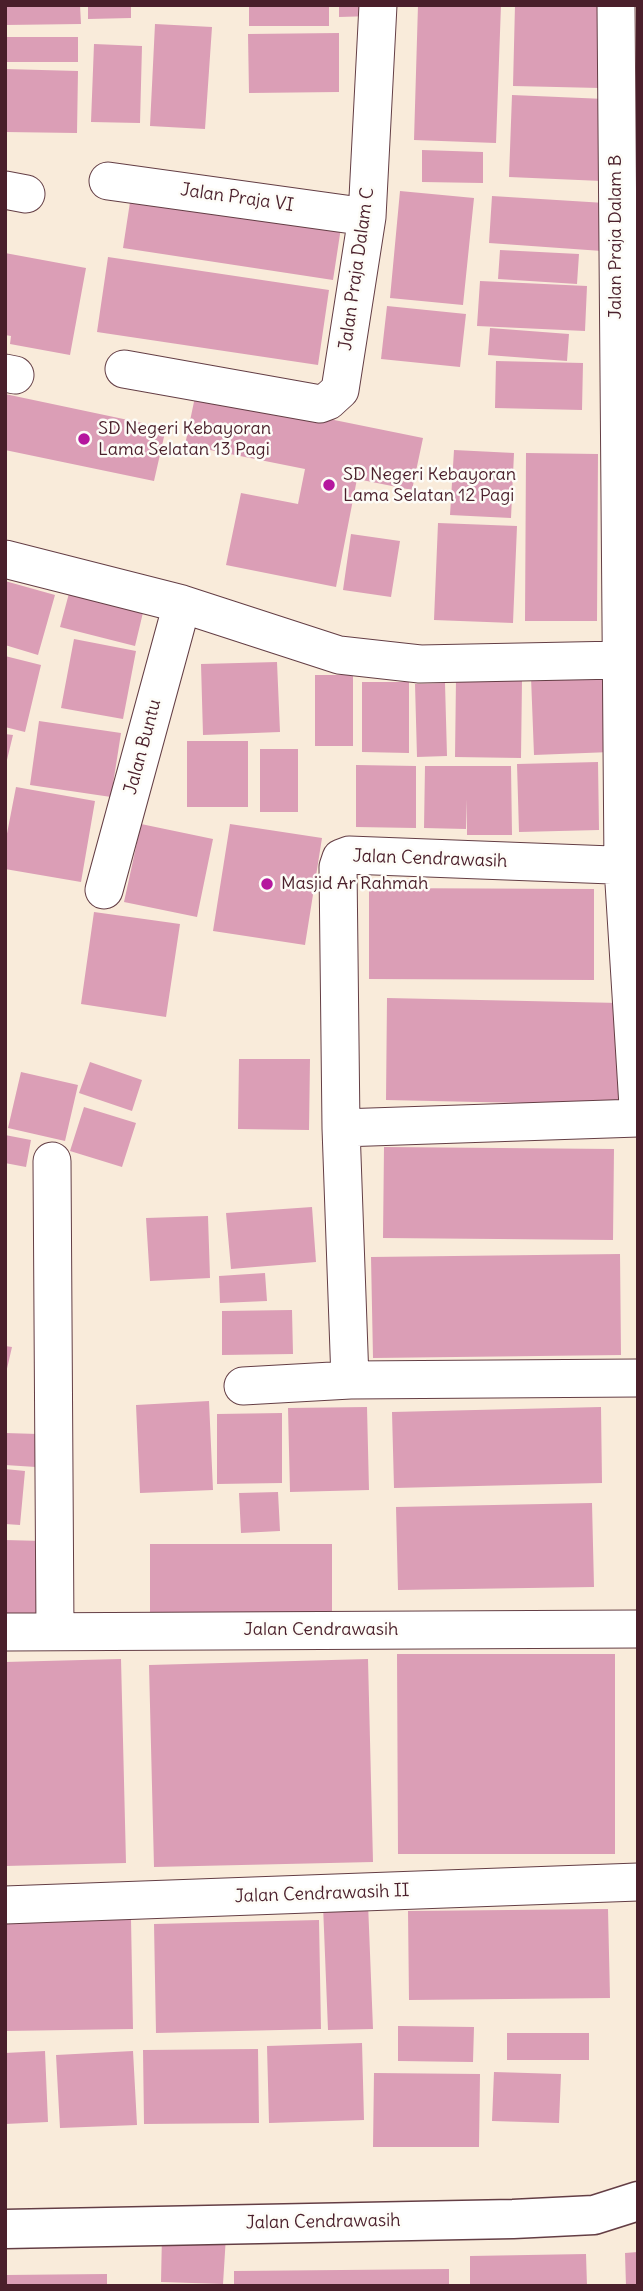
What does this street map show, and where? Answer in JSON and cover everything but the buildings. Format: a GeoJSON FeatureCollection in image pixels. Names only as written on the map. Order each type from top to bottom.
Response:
{"type":"FeatureCollection","features":[{"type":"Feature","properties":{"kind":"main road","name":"Jalan Cendrawasih"},"geometry":{"type":"LineString","coordinates":[[5,2229],[594,2215],[638,2201]]}},
{"type":"Feature","properties":{"kind":"street","name":"Jalan Praja Dalam C"},"geometry":{"type":"LineString","coordinates":[[124,369],[320,404],[328,401],[340,390],[367,217],[378,5]]}},
{"type":"Feature","properties":{"kind":"street","name":"Jalan Praja Dalam B"},"geometry":{"type":"LineString","coordinates":[[616,5],[628,469],[621,660],[630,866]]}},
{"type":"Feature","properties":{"kind":"street","name":"Jalan Praja VI"},"geometry":{"type":"LineString","coordinates":[[108,181],[367,217]]}},
{"type":"Feature","properties":{"kind":"street"},"geometry":{"type":"LineString","coordinates":[[5,559],[181,604],[339,655],[420,664],[621,660]]}},
{"type":"Feature","properties":{"kind":"street","name":"Jalan Buntu"},"geometry":{"type":"LineString","coordinates":[[104,890],[181,604]]}},
{"type":"Feature","properties":{"kind":"street","name":"Jalan Cendrawasih"},"geometry":{"type":"LineString","coordinates":[[350,1380],[341,1128],[338,867],[341,858],[349,855],[630,866]]}},
{"type":"Feature","properties":{"kind":"street"},"geometry":{"type":"LineString","coordinates":[[630,866],[638,1106]]}},
{"type":"Feature","properties":{"kind":"street"},"geometry":{"type":"LineString","coordinates":[[341,1128],[638,1118]]}},
{"type":"Feature","properties":{"kind":"street"},"geometry":{"type":"LineString","coordinates":[[52,1161],[55,1631]]}},
{"type":"Feature","properties":{"kind":"street"},"geometry":{"type":"LineString","coordinates":[[243,1386],[350,1380],[638,1378]]}},
{"type":"Feature","properties":{"kind":"street","name":"Jalan Cendrawasih"},"geometry":{"type":"LineString","coordinates":[[5,1632],[638,1629]]}},
{"type":"Feature","properties":{"kind":"street","name":"Jalan Cendrawasih II"},"geometry":{"type":"LineString","coordinates":[[5,1905],[638,1882]]}},
{"type":"Feature","properties":{"kind":"place","name":"SD Negeri Kebayoran Lama Selatan 13 Pagi"},"geometry":{"type":"Point","coordinates":[84,439]}},
{"type":"Feature","properties":{"kind":"place","name":"SD Negeri Kebayoran Lama Selatan 12 Pagi"},"geometry":{"type":"Point","coordinates":[329,485]}},
{"type":"Feature","properties":{"kind":"place","name":"Masjid Ar Rahmah"},"geometry":{"type":"Point","coordinates":[267,884]}}]}
